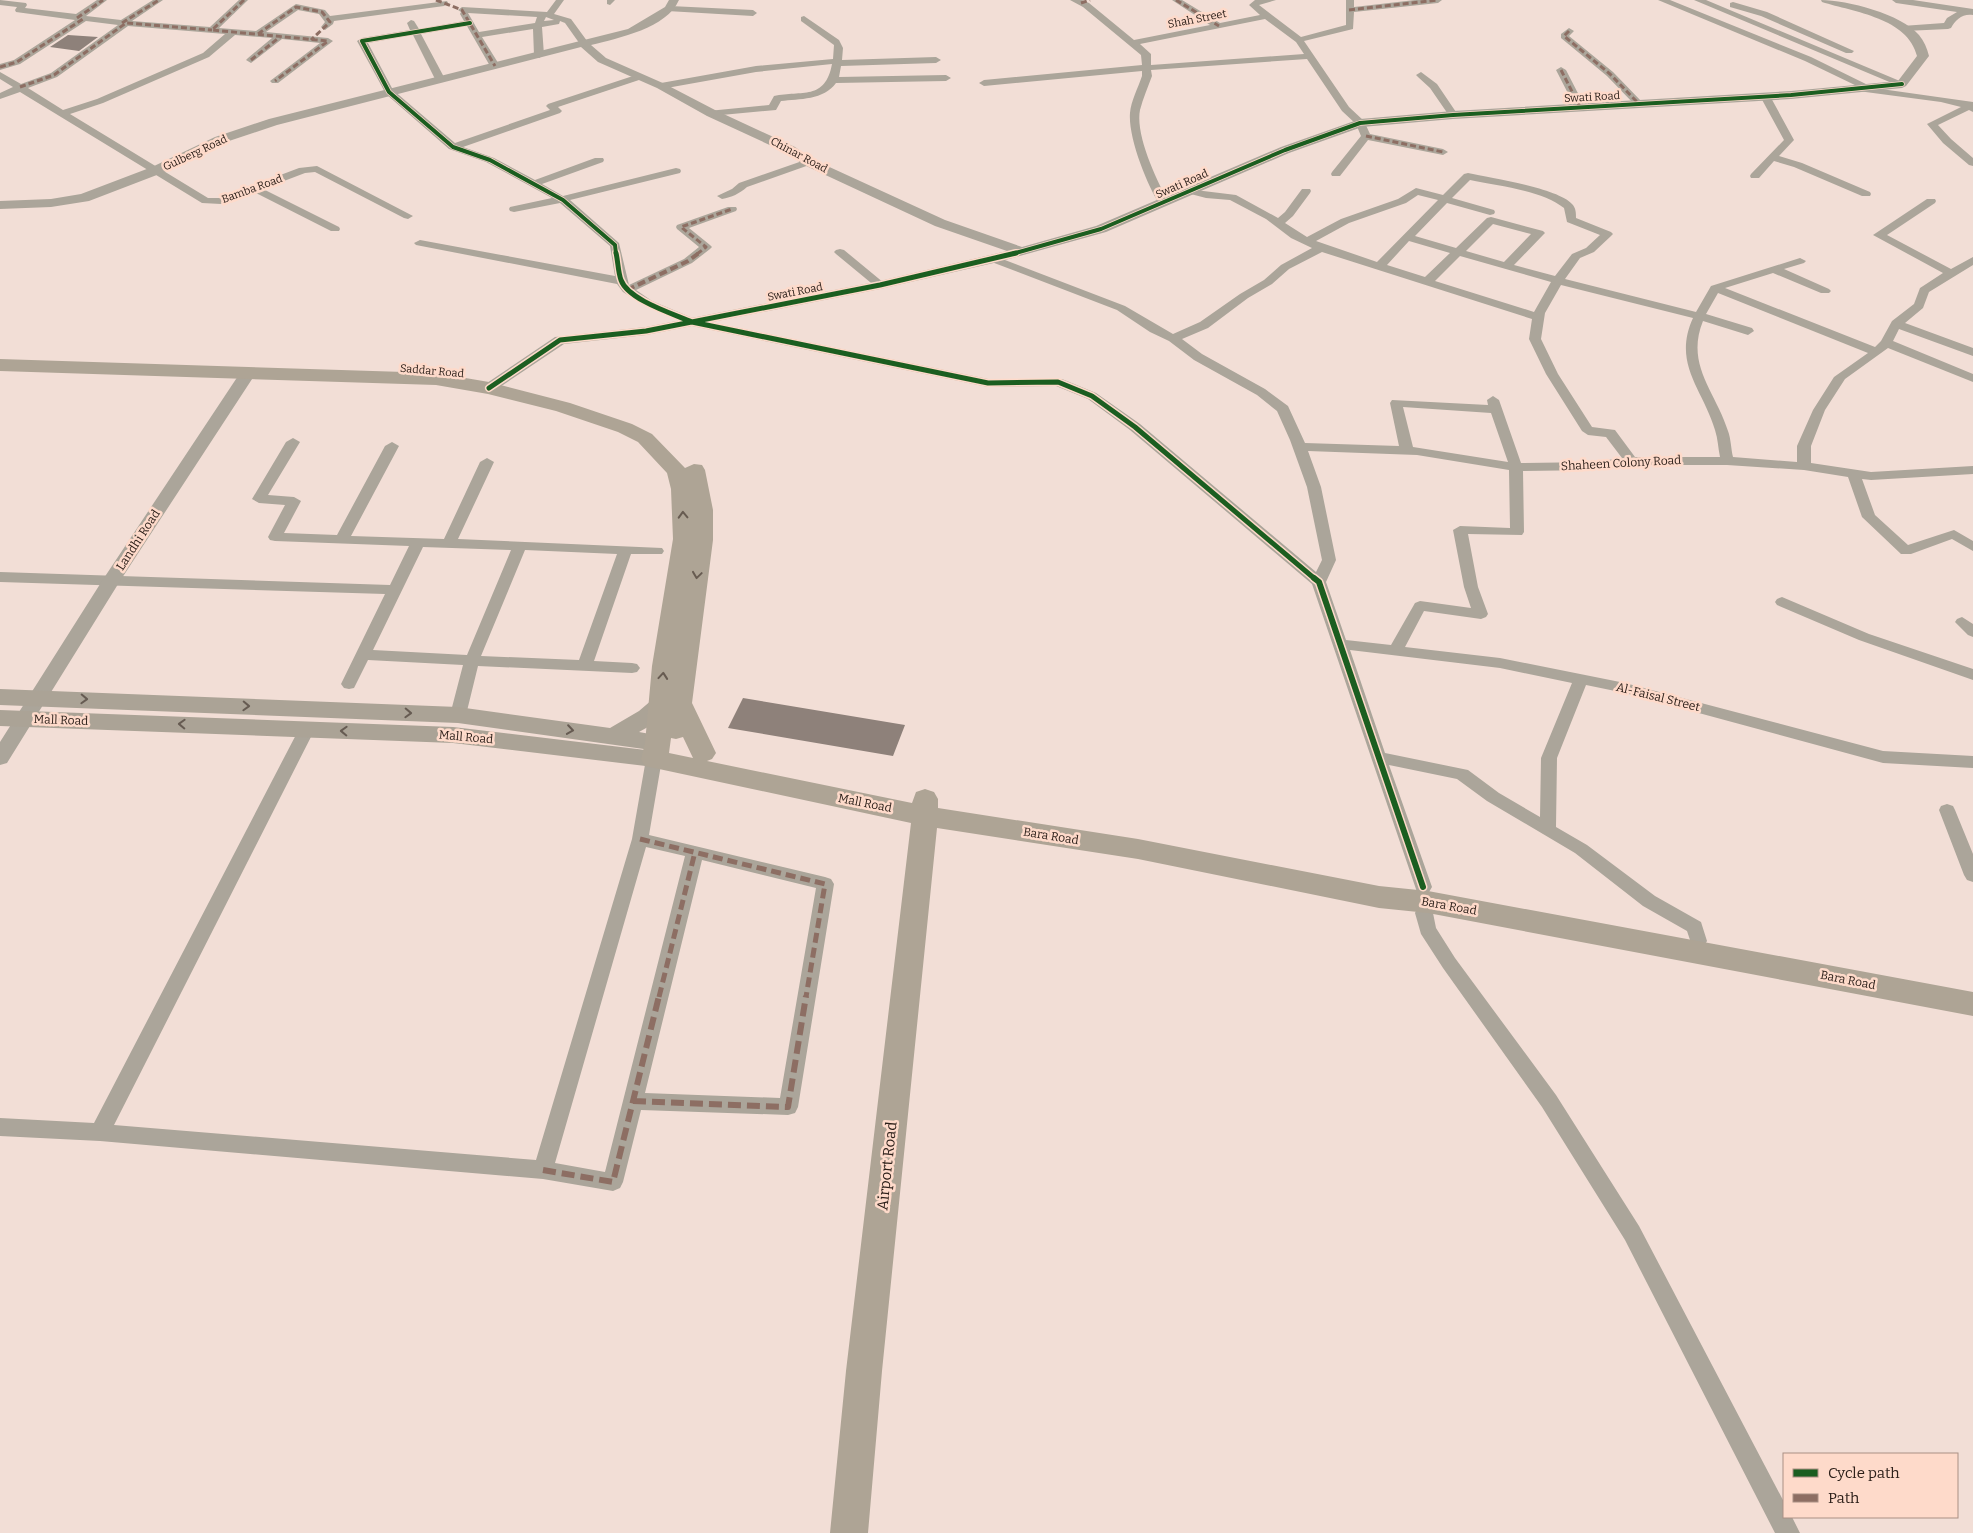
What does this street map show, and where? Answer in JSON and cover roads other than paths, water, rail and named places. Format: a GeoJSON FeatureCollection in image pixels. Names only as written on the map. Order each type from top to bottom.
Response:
{"type":"FeatureCollection","features":[{"type":"Feature","properties":{"kind":"main road"},"geometry":{"type":"LineString","coordinates":[[0,358],[250,368],[493,384],[624,428],[645,438],[677,472],[682,489],[684,539],[664,666],[670,703],[664,753],[703,753],[925,807]]}},
{"type":"Feature","properties":{"kind":"main road"},"geometry":{"type":"LineString","coordinates":[[0,365],[250,368]]}},
{"type":"Feature","properties":{"kind":"main road","name":"Mall Road"},"geometry":{"type":"LineString","coordinates":[[0,697],[40,697],[458,715],[614,736],[664,753]]}},
{"type":"Feature","properties":{"kind":"main road"},"geometry":{"type":"LineString","coordinates":[[614,736],[670,703]]}},
{"type":"Feature","properties":{"kind":"main road"},"geometry":{"type":"LineString","coordinates":[[670,703],[703,753]]}},
{"type":"Feature","properties":{"kind":"main road","name":"Mall Road"},"geometry":{"type":"LineString","coordinates":[[0,718],[453,735],[664,753],[925,807]]}},
{"type":"Feature","properties":{"kind":"main road","name":"Bara Road"},"geometry":{"type":"LineString","coordinates":[[925,807],[1379,897],[1426,895],[1903,984],[1973,1004]]}},
{"type":"Feature","properties":{"kind":"main road","name":"Airport Road"},"geometry":{"type":"LineString","coordinates":[[849,1533],[864,1371],[925,807]]}},
{"type":"Feature","properties":{"kind":"main road"},"geometry":{"type":"LineString","coordinates":[[1426,895],[1698,941],[1835,967],[1903,984],[1973,991]]}},
{"type":"Feature","properties":{"kind":"street"},"geometry":{"type":"LineString","coordinates":[[0,67],[17,62],[103,0]]}},
{"type":"Feature","properties":{"kind":"street"},"geometry":{"type":"LineString","coordinates":[[0,96],[54,75],[124,23],[159,0]]}},
{"type":"Feature","properties":{"kind":"street"},"geometry":{"type":"LineString","coordinates":[[212,30],[244,0]]}},
{"type":"Feature","properties":{"kind":"street"},"geometry":{"type":"LineString","coordinates":[[467,10],[481,0]]}},
{"type":"Feature","properties":{"kind":"street"},"geometry":{"type":"LineString","coordinates":[[539,55],[538,25],[560,0]]}},
{"type":"Feature","properties":{"kind":"street"},"geometry":{"type":"LineString","coordinates":[[1176,0],[1218,26]]}},
{"type":"Feature","properties":{"kind":"street"},"geometry":{"type":"LineString","coordinates":[[1272,0],[1259,1],[1253,5],[1299,40],[1345,109],[1363,129],[1443,152]]}},
{"type":"Feature","properties":{"kind":"street"},"geometry":{"type":"LineString","coordinates":[[1299,40],[1350,27],[1350,0]]}},
{"type":"Feature","properties":{"kind":"street"},"geometry":{"type":"LineString","coordinates":[[1349,10],[1438,0]]}},
{"type":"Feature","properties":{"kind":"street"},"geometry":{"type":"LineString","coordinates":[[1662,0],[1808,59],[1865,89],[1941,99],[1972,107]]}},
{"type":"Feature","properties":{"kind":"street"},"geometry":{"type":"LineString","coordinates":[[1698,0],[1902,84]]}},
{"type":"Feature","properties":{"kind":"street"},"geometry":{"type":"LineString","coordinates":[[1721,0],[1764,14],[1848,50],[1902,84]]}},
{"type":"Feature","properties":{"kind":"street"},"geometry":{"type":"LineString","coordinates":[[1826,0],[1900,24],[1912,34],[1920,44],[1923,56],[1902,84]]}},
{"type":"Feature","properties":{"kind":"street"},"geometry":{"type":"LineString","coordinates":[[1896,0],[1971,9]]}},
{"type":"Feature","properties":{"kind":"street"},"geometry":{"type":"LineString","coordinates":[[1969,0],[1971,9]]}},
{"type":"Feature","properties":{"kind":"street"},"geometry":{"type":"LineString","coordinates":[[311,40],[328,22],[404,10],[440,1],[467,10],[546,15],[568,21],[585,45]]}},
{"type":"Feature","properties":{"kind":"street"},"geometry":{"type":"LineString","coordinates":[[1082,1],[1146,54],[1147,76],[1135,111],[1135,131],[1156,188],[1164,203]]}},
{"type":"Feature","properties":{"kind":"street"},"geometry":{"type":"LineString","coordinates":[[0,2],[23,5],[19,10],[80,18],[328,41],[275,81]]}},
{"type":"Feature","properties":{"kind":"street"},"geometry":{"type":"LineString","coordinates":[[6,12],[17,4]]}},
{"type":"Feature","properties":{"kind":"street"},"geometry":{"type":"LineString","coordinates":[[672,4],[753,13]]}},
{"type":"Feature","properties":{"kind":"street","name":"Gulberg Road"},"geometry":{"type":"LineString","coordinates":[[0,205],[67,201],[84,198],[158,170],[219,140],[273,122],[440,79],[585,45],[632,31],[672,4]]}},
{"type":"Feature","properties":{"kind":"street"},"geometry":{"type":"LineString","coordinates":[[258,34],[296,7],[322,12],[328,22],[370,30],[416,32],[470,23]]}},
{"type":"Feature","properties":{"kind":"street"},"geometry":{"type":"LineString","coordinates":[[1905,28],[1948,26],[1950,20],[1971,9]]}},
{"type":"Feature","properties":{"kind":"street"},"geometry":{"type":"LineString","coordinates":[[404,10],[440,79]]}},
{"type":"Feature","properties":{"kind":"street"},"geometry":{"type":"LineString","coordinates":[[467,10],[470,23],[495,66]]}},
{"type":"Feature","properties":{"kind":"street","name":"Shah Street"},"geometry":{"type":"LineString","coordinates":[[1133,43],[1266,16]]}},
{"type":"Feature","properties":{"kind":"street"},"geometry":{"type":"LineString","coordinates":[[712,114],[773,108],[777,98],[816,95],[832,80],[836,75],[840,52],[837,43],[804,19]]}},
{"type":"Feature","properties":{"kind":"street"},"geometry":{"type":"LineString","coordinates":[[477,35],[568,21]]}},
{"type":"Feature","properties":{"kind":"street"},"geometry":{"type":"LineString","coordinates":[[370,30],[362,41],[389,92],[453,147],[490,160],[563,200],[615,245],[624,286]]}},
{"type":"Feature","properties":{"kind":"street"},"geometry":{"type":"LineString","coordinates":[[1569,30],[1564,36],[1610,74],[1640,104]]}},
{"type":"Feature","properties":{"kind":"street"},"geometry":{"type":"LineString","coordinates":[[61,114],[100,101],[206,55],[234,32]]}},
{"type":"Feature","properties":{"kind":"street"},"geometry":{"type":"LineString","coordinates":[[251,60],[281,36]]}},
{"type":"Feature","properties":{"kind":"street","name":"Chinar Road"},"geometry":{"type":"LineString","coordinates":[[585,45],[602,60],[661,86],[712,114],[766,138],[808,162],[940,222],[1021,251]]}},
{"type":"Feature","properties":{"kind":"street"},"geometry":{"type":"LineString","coordinates":[[984,83],[1146,68],[1311,56]]}},
{"type":"Feature","properties":{"kind":"street"},"geometry":{"type":"LineString","coordinates":[[661,86],[756,69],[837,62],[936,60]]}},
{"type":"Feature","properties":{"kind":"street"},"geometry":{"type":"LineString","coordinates":[[1560,70],[1580,107]]}},
{"type":"Feature","properties":{"kind":"street","name":"Bamba Road"},"geometry":{"type":"LineString","coordinates":[[0,75],[206,201],[221,201],[303,170],[317,169],[408,216]]}},
{"type":"Feature","properties":{"kind":"street"},"geometry":{"type":"LineString","coordinates":[[1421,75],[1434,86],[1453,115]]}},
{"type":"Feature","properties":{"kind":"street"},"geometry":{"type":"LineString","coordinates":[[453,147],[557,111],[551,106],[639,77]]}},
{"type":"Feature","properties":{"kind":"street"},"geometry":{"type":"LineString","coordinates":[[832,80],[946,78]]}},
{"type":"Feature","properties":{"kind":"street","name":"Swati Road"},"geometry":{"type":"LineString","coordinates":[[493,384],[560,340],[646,331],[880,285],[993,259],[1101,229],[1284,150],[1363,129],[1453,115],[1765,96],[1865,89],[1902,84]]}},
{"type":"Feature","properties":{"kind":"street"},"geometry":{"type":"LineString","coordinates":[[1754,176],[1774,158],[1789,140],[1765,96]]}},
{"type":"Feature","properties":{"kind":"street"},"geometry":{"type":"LineString","coordinates":[[1972,107],[1932,124],[1947,141],[1973,164]]}},
{"type":"Feature","properties":{"kind":"street"},"geometry":{"type":"LineString","coordinates":[[1336,174],[1363,129]]}},
{"type":"Feature","properties":{"kind":"street"},"geometry":{"type":"LineString","coordinates":[[1774,158],[1798,165],[1866,194]]}},
{"type":"Feature","properties":{"kind":"street"},"geometry":{"type":"LineString","coordinates":[[534,184],[599,160]]}},
{"type":"Feature","properties":{"kind":"street"},"geometry":{"type":"LineString","coordinates":[[722,196],[736,191],[743,185],[808,162]]}},
{"type":"Feature","properties":{"kind":"street"},"geometry":{"type":"LineString","coordinates":[[514,209],[563,200],[599,188],[676,171]]}},
{"type":"Feature","properties":{"kind":"street"},"geometry":{"type":"LineString","coordinates":[[1380,266],[1468,176],[1552,197],[1566,204],[1570,209],[1571,220],[1607,234],[1590,250],[1576,256],[1558,280],[1538,317],[1535,339],[1552,374],[1588,431],[1610,433],[1630,461]]}},
{"type":"Feature","properties":{"kind":"street"},"geometry":{"type":"LineString","coordinates":[[254,188],[335,230]]}},
{"type":"Feature","properties":{"kind":"street"},"geometry":{"type":"LineString","coordinates":[[1191,191],[1206,195],[1232,197],[1278,223],[1295,236],[1321,248],[1538,317]]}},
{"type":"Feature","properties":{"kind":"street"},"geometry":{"type":"LineString","coordinates":[[1278,223],[1289,214],[1306,191]]}},
{"type":"Feature","properties":{"kind":"street"},"geometry":{"type":"LineString","coordinates":[[1306,242],[1345,221],[1402,201],[1416,191],[1490,212]]}},
{"type":"Feature","properties":{"kind":"street"},"geometry":{"type":"LineString","coordinates":[[1931,201],[1879,235],[1951,273]]}},
{"type":"Feature","properties":{"kind":"street"},"geometry":{"type":"LineString","coordinates":[[624,286],[688,261],[706,247],[681,227],[732,209]]}},
{"type":"Feature","properties":{"kind":"street"},"geometry":{"type":"LineString","coordinates":[[1428,281],[1491,220],[1539,233],[1506,266]]}},
{"type":"Feature","properties":{"kind":"street"},"geometry":{"type":"LineString","coordinates":[[1407,237],[1506,266],[1699,316],[1748,331]]}},
{"type":"Feature","properties":{"kind":"street"},"geometry":{"type":"LineString","coordinates":[[420,243],[624,286],[648,303],[692,322],[988,383],[1058,382],[1092,396],[1135,427],[1320,582],[1426,895],[1424,913],[1427,929],[1449,963],[1549,1101],[1632,1233],[1788,1533]]}},
{"type":"Feature","properties":{"kind":"street"},"geometry":{"type":"LineString","coordinates":[[1174,338],[1204,325],[1244,296],[1268,282],[1285,267],[1321,248]]}},
{"type":"Feature","properties":{"kind":"street"},"geometry":{"type":"LineString","coordinates":[[840,252],[880,285]]}},
{"type":"Feature","properties":{"kind":"street"},"geometry":{"type":"LineString","coordinates":[[993,259],[1122,308],[1154,329],[1174,338],[1198,357],[1261,392],[1283,409],[1314,488],[1329,560],[1320,582]]}},
{"type":"Feature","properties":{"kind":"street"},"geometry":{"type":"LineString","coordinates":[[1804,466],[1804,446],[1819,410],[1840,377],[1881,347],[1896,324],[1919,306],[1924,290],[1973,260]]}},
{"type":"Feature","properties":{"kind":"street"},"geometry":{"type":"LineString","coordinates":[[1727,461],[1722,430],[1698,382],[1692,357],[1691,339],[1699,316],[1715,288],[1800,261]]}},
{"type":"Feature","properties":{"kind":"street"},"geometry":{"type":"LineString","coordinates":[[1774,269],[1825,291]]}},
{"type":"Feature","properties":{"kind":"street"},"geometry":{"type":"LineString","coordinates":[[1715,288],[1973,378]]}},
{"type":"Feature","properties":{"kind":"street"},"geometry":{"type":"LineString","coordinates":[[1896,324],[1973,352]]}},
{"type":"Feature","properties":{"kind":"street","name":"Landhi Road"},"geometry":{"type":"LineString","coordinates":[[0,758],[111,581],[250,368]]}},
{"type":"Feature","properties":{"kind":"street"},"geometry":{"type":"LineString","coordinates":[[1396,650],[1420,606],[1481,614],[1471,587],[1460,530],[1517,532],[1516,467],[1494,405],[1396,404],[1407,451]]}},
{"type":"Feature","properties":{"kind":"street"},"geometry":{"type":"LineString","coordinates":[[293,442],[259,499],[294,501],[275,537],[657,551]]}},
{"type":"Feature","properties":{"kind":"street"},"geometry":{"type":"LineString","coordinates":[[342,539],[392,446]]}},
{"type":"Feature","properties":{"kind":"street","name":"Shaheen Colony Road"},"geometry":{"type":"LineString","coordinates":[[1299,447],[1407,451],[1516,467],[1594,466],[1630,461],[1727,461],[1804,466],[1871,476],[1973,470]]}},
{"type":"Feature","properties":{"kind":"street"},"geometry":{"type":"LineString","coordinates":[[449,543],[487,462]]}},
{"type":"Feature","properties":{"kind":"street"},"geometry":{"type":"LineString","coordinates":[[1854,474],[1869,516],[1906,551],[1954,534],[1973,546]]}},
{"type":"Feature","properties":{"kind":"street"},"geometry":{"type":"LineString","coordinates":[[349,684],[418,542]]}},
{"type":"Feature","properties":{"kind":"street"},"geometry":{"type":"LineString","coordinates":[[458,715],[472,660],[520,546]]}},
{"type":"Feature","properties":{"kind":"street"},"geometry":{"type":"LineString","coordinates":[[585,666],[625,550]]}},
{"type":"Feature","properties":{"kind":"street"},"geometry":{"type":"LineString","coordinates":[[0,576],[394,590]]}},
{"type":"Feature","properties":{"kind":"street"},"geometry":{"type":"LineString","coordinates":[[1782,602],[1864,638],[1973,675]]}},
{"type":"Feature","properties":{"kind":"street","name":"Al-Faisal Street"},"geometry":{"type":"LineString","coordinates":[[1340,644],[1500,663],[1625,688],[1883,757],[1973,762]]}},
{"type":"Feature","properties":{"kind":"street"},"geometry":{"type":"LineString","coordinates":[[363,655],[632,668]]}},
{"type":"Feature","properties":{"kind":"street"},"geometry":{"type":"LineString","coordinates":[[1548,828],[1549,758],[1581,680]]}},
{"type":"Feature","properties":{"kind":"street"},"geometry":{"type":"LineString","coordinates":[[100,1132],[307,729]]}},
{"type":"Feature","properties":{"kind":"street"},"geometry":{"type":"LineString","coordinates":[[543,1170],[664,753]]}},
{"type":"Feature","properties":{"kind":"street"},"geometry":{"type":"LineString","coordinates":[[1379,757],[1462,774],[1494,797],[1580,849],[1649,901],[1695,927],[1698,941]]}},
{"type":"Feature","properties":{"kind":"street"},"geometry":{"type":"LineString","coordinates":[[1947,810],[1973,875]]}},
{"type":"Feature","properties":{"kind":"street"},"geometry":{"type":"LineString","coordinates":[[633,1101],[788,1107],[825,884],[640,839]]}},
{"type":"Feature","properties":{"kind":"street"},"geometry":{"type":"LineString","coordinates":[[0,1127],[100,1132],[543,1170],[613,1182],[695,852]]}}]}
